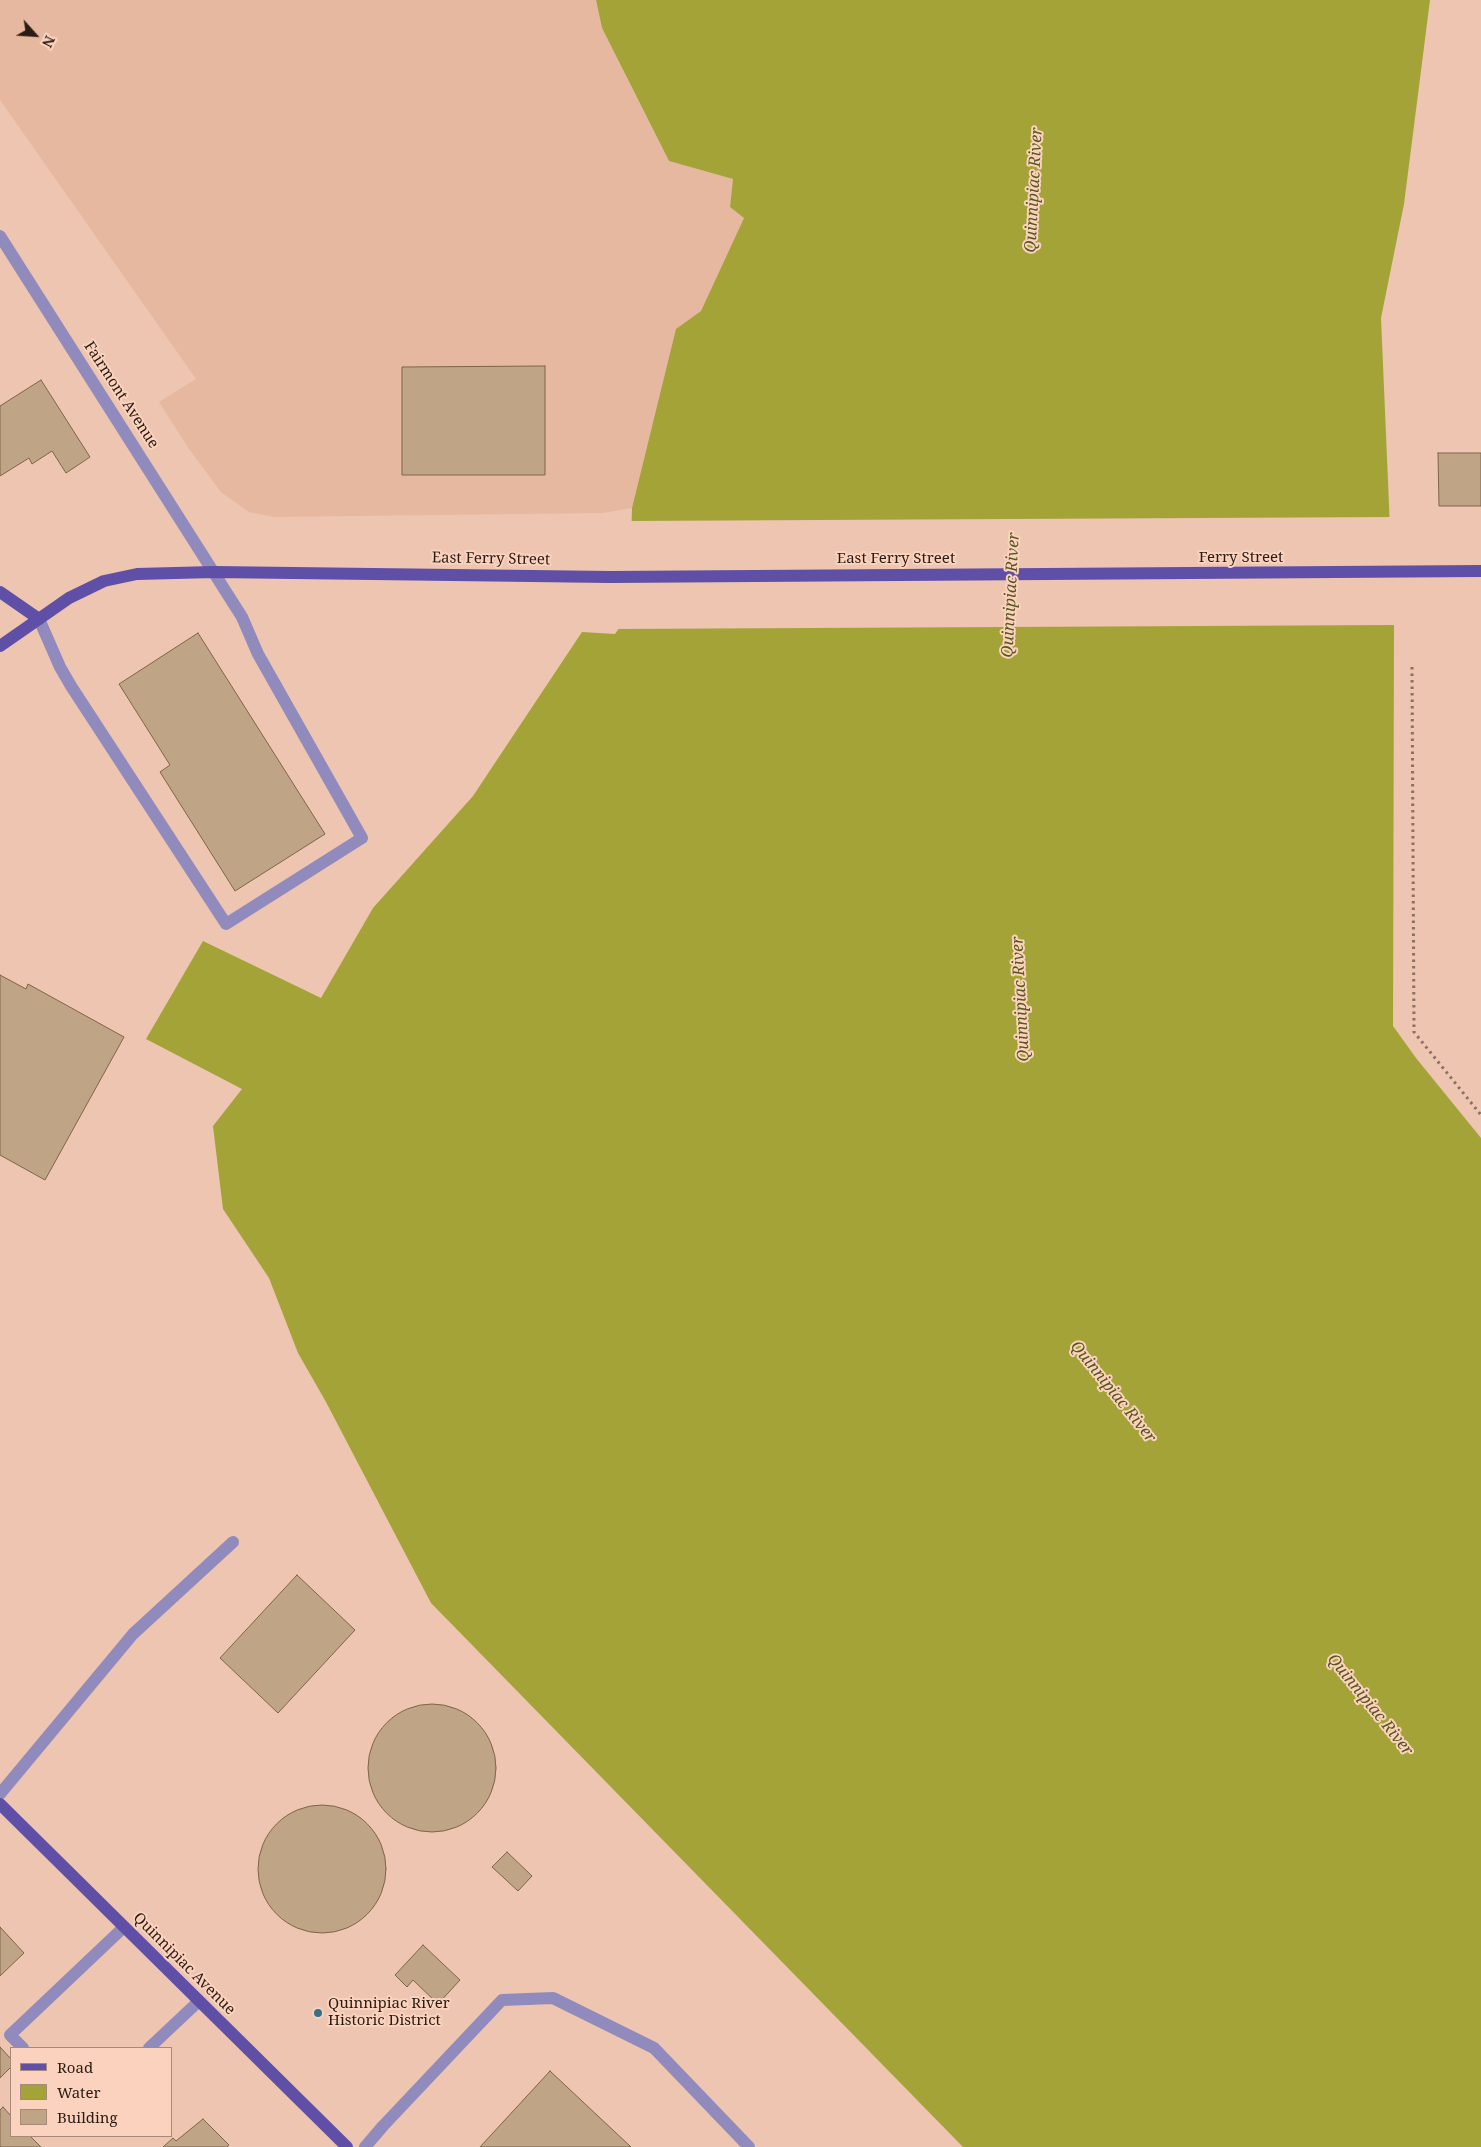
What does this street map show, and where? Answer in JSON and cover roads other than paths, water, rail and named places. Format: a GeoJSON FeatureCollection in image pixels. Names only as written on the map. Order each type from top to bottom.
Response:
{"type":"FeatureCollection","features":[{"type":"Feature","properties":{"kind":"main road","name":"Ferry Street"},"geometry":{"type":"LineString","coordinates":[[1001,575],[1481,571]]}},
{"type":"Feature","properties":{"kind":"main road","name":"East Ferry Street"},"geometry":{"type":"LineString","coordinates":[[0,646],[69,598],[104,581],[137,574],[214,572],[610,577],[1001,575]]}},
{"type":"Feature","properties":{"kind":"main road"},"geometry":{"type":"LineString","coordinates":[[0,592],[39,619]]}},
{"type":"Feature","properties":{"kind":"main road","name":"Quinnipiac Avenue"},"geometry":{"type":"LineString","coordinates":[[0,1804],[347,2147]]}},
{"type":"Feature","properties":{"kind":"street","name":"Fairmont Avenue"},"geometry":{"type":"LineString","coordinates":[[0,236],[242,617],[258,654],[362,838],[226,924],[71,686],[60,668],[39,619]]}},
{"type":"Feature","properties":{"kind":"street"},"geometry":{"type":"LineString","coordinates":[[0,1794],[133,1634],[233,1542]]}},
{"type":"Feature","properties":{"kind":"street"},"geometry":{"type":"LineString","coordinates":[[22,2047],[10,2035],[124,1927]]}},
{"type":"Feature","properties":{"kind":"street"},"geometry":{"type":"LineString","coordinates":[[365,2147],[502,2000],[553,1998],[654,2048],[749,2147]]}},
{"type":"Feature","properties":{"kind":"street"},"geometry":{"type":"LineString","coordinates":[[150,2047],[199,2001]]}},
{"type":"Feature","properties":{"kind":"water","name":"Quinnipiac River"},"geometry":{"type":"Polygon","coordinates":[[[596,0],[1430,0],[1404,204],[1381,318],[1394,622],[1393,1026],[1416,1058],[1481,1138],[1481,2147],[963,2147],[431,1603],[326,1402],[298,1353],[269,1278],[223,1209],[213,1126],[242,1089],[146,1039],[203,941],[321,998],[373,908],[473,796],[582,632],[615,634],[629,614],[632,508],[676,329],[701,311],[744,218],[730,207],[733,179],[669,161],[602,28],[596,0]]]}},
{"type":"Feature","properties":{"kind":"place","name":"Quinnipiac River Historic District"},"geometry":{"type":"Point","coordinates":[318,2013]}}]}
